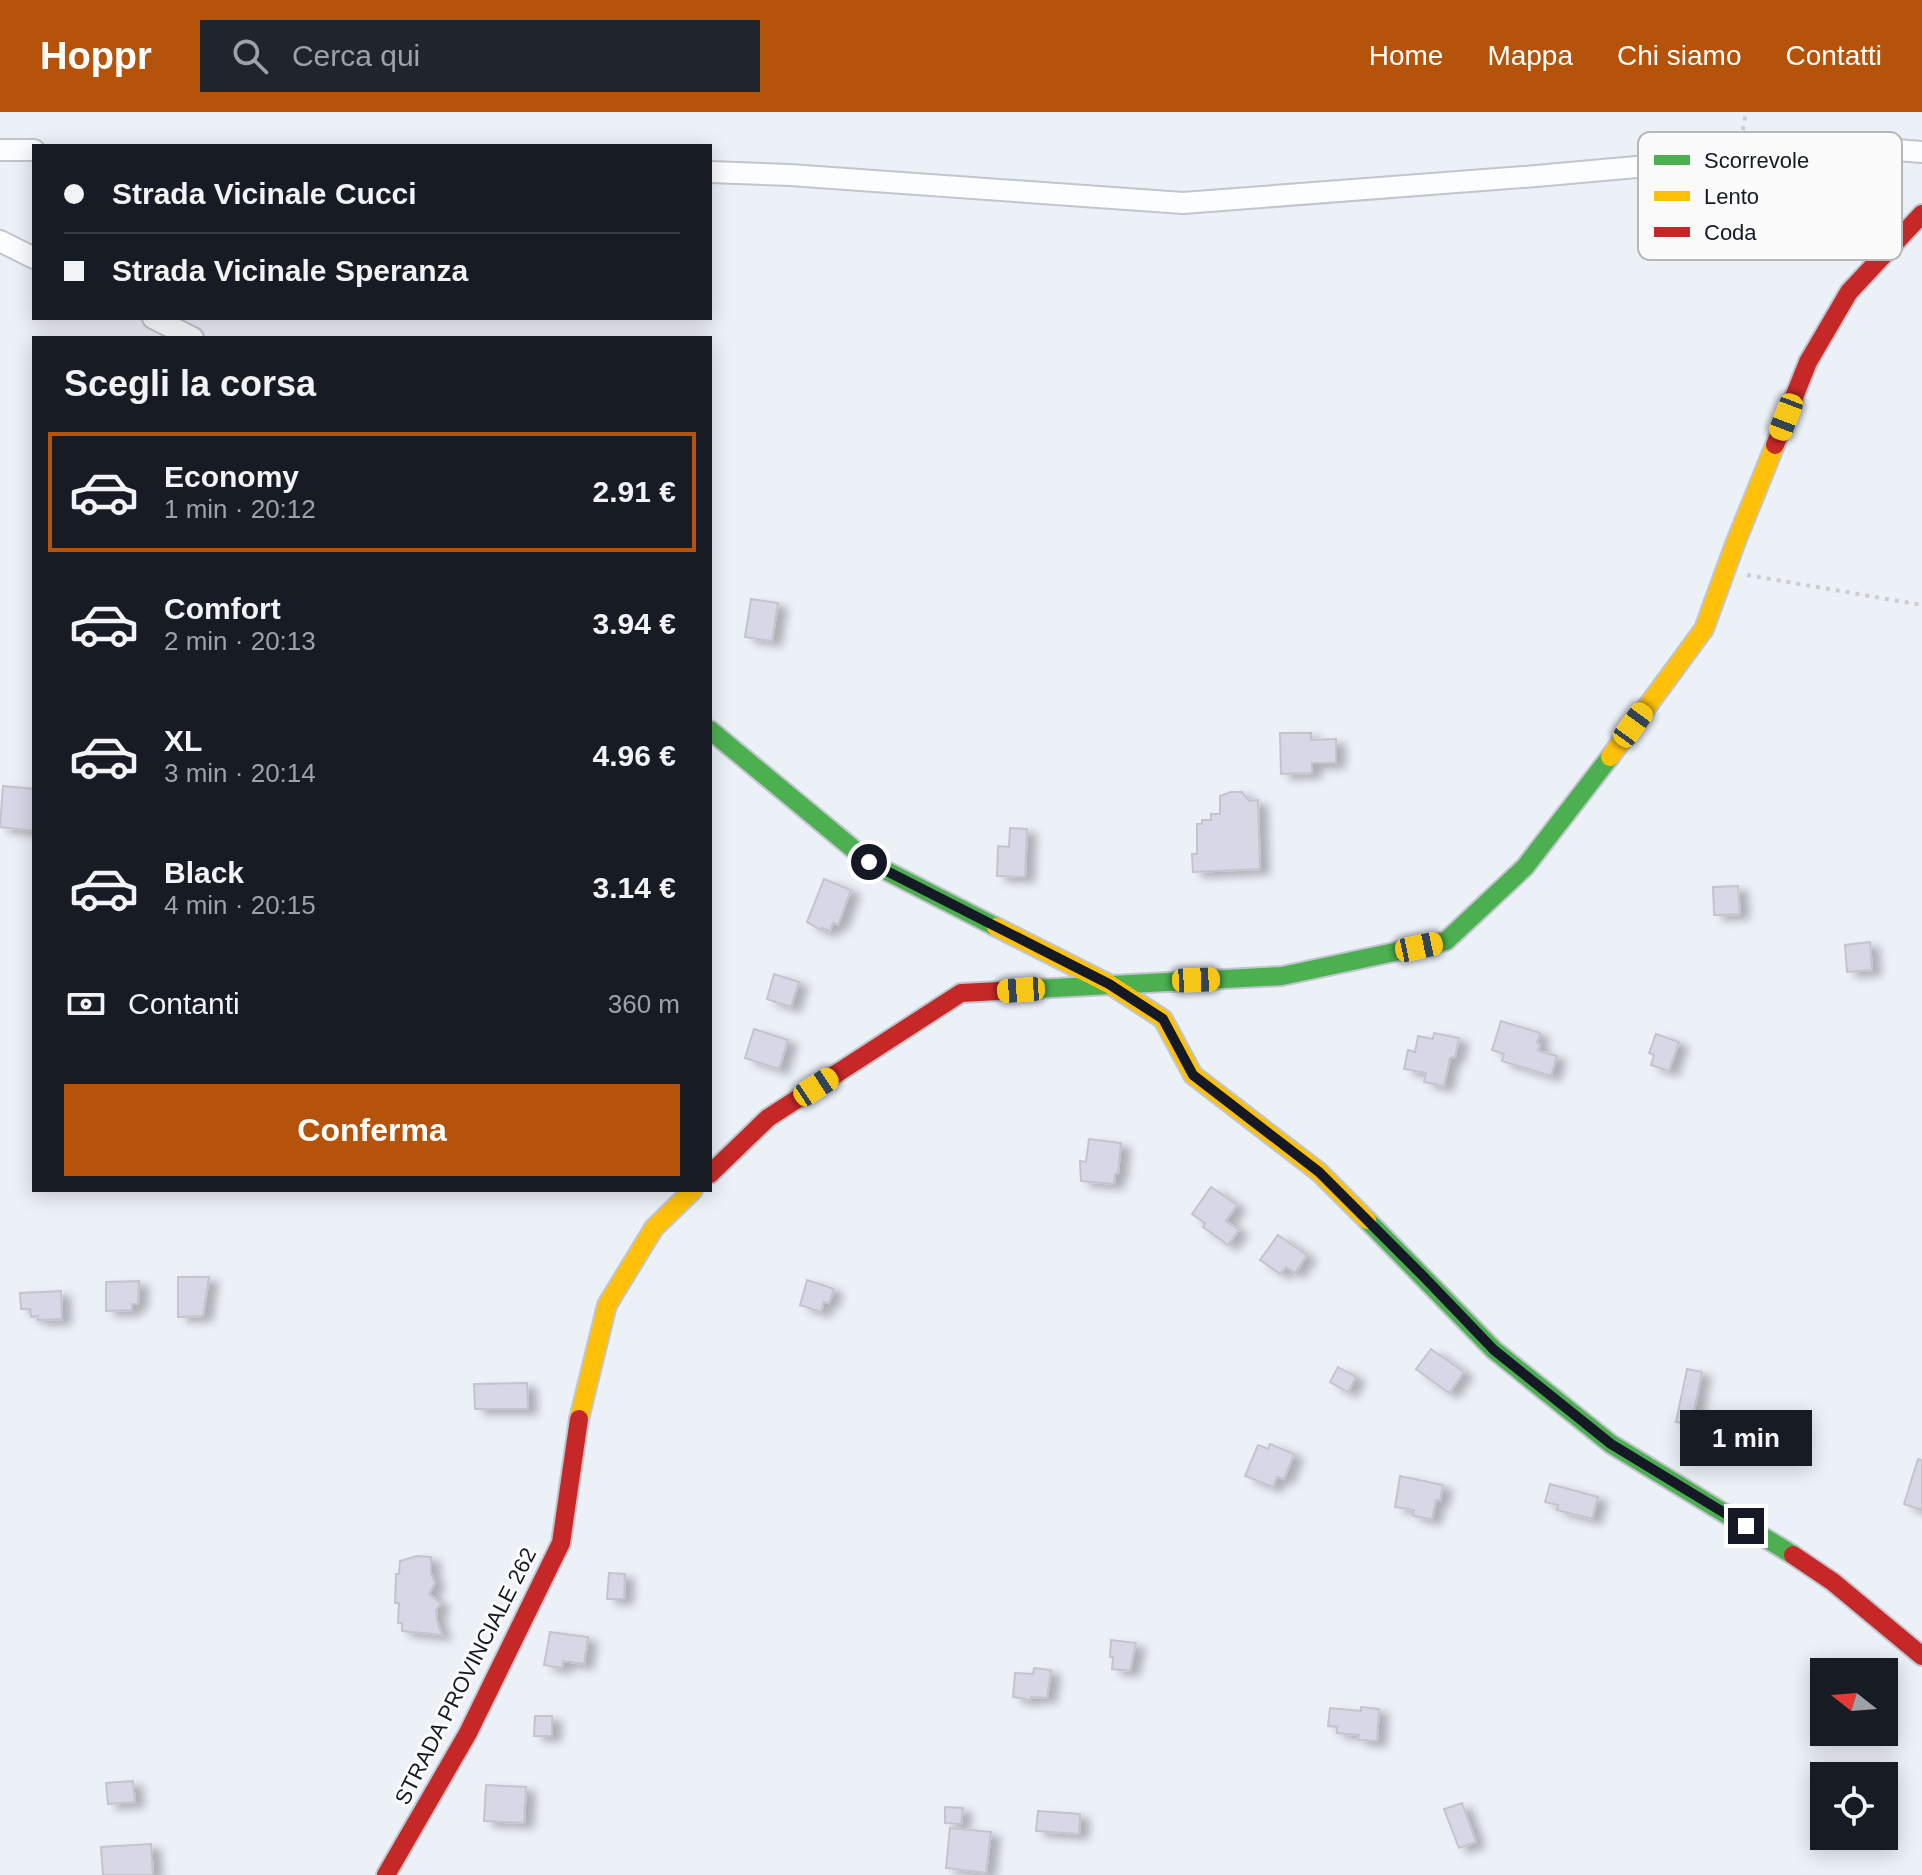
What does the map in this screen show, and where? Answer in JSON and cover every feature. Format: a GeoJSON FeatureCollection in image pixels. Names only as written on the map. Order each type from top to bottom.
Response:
{"type":"FeatureCollection","features":[{"type":"Feature","properties":{"kind":"street"},"geometry":{"type":"LineString","coordinates":[[0,150],[32,150]]}},
{"type":"Feature","properties":{"kind":"street"},"geometry":{"type":"LineString","coordinates":[[1902,150],[1922,152]]}},
{"type":"Feature","properties":{"kind":"street"},"geometry":{"type":"LineString","coordinates":[[712,172],[1183,203],[1638,167]]}},
{"type":"Feature","properties":{"kind":"street"},"geometry":{"type":"LineString","coordinates":[[1902,235],[1922,214]]}},
{"type":"Feature","properties":{"kind":"street"},"geometry":{"type":"LineString","coordinates":[[0,241],[32,257]]}},
{"type":"Feature","properties":{"kind":"street"},"geometry":{"type":"LineString","coordinates":[[712,1172],[768,1118],[961,993],[1282,976],[1446,941],[1525,867],[1598,774],[1704,629],[1808,362],[1849,292],[1879,260]]}},
{"type":"Feature","properties":{"kind":"street"},"geometry":{"type":"LineString","coordinates":[[157,320],[189,336]]}},
{"type":"Feature","properties":{"kind":"street"},"geometry":{"type":"LineString","coordinates":[[712,731],[869,862],[1109,984],[1163,1019],[1193,1075],[1319,1172],[1494,1350],[1611,1444],[1822,1574],[1922,1656]]}},
{"type":"Feature","properties":{"kind":"street","name":"STRADA PROVINCIALE 262"},"geometry":{"type":"LineString","coordinates":[[386,1875],[468,1733],[561,1543],[580,1412],[607,1305],[654,1228],[691,1192]]}},
{"type":"Feature","properties":{"kind":"path"},"geometry":{"type":"LineString","coordinates":[[1742,132],[1746,112]]}},
{"type":"Feature","properties":{"kind":"path"},"geometry":{"type":"LineString","coordinates":[[1725,572],[1922,605]]}},
{"type":"Feature","properties":{"kind":"building"},"geometry":{"type":"Polygon","coordinates":[[[751,599],[778,603],[772,641],[745,637],[751,599]]]}},
{"type":"Feature","properties":{"kind":"building"},"geometry":{"type":"Polygon","coordinates":[[[1280,733],[1311,733],[1311,740],[1336,739],[1336,763],[1312,763],[1312,773],[1281,774],[1280,733]]]}},
{"type":"Feature","properties":{"kind":"building"},"geometry":{"type":"Polygon","coordinates":[[[3,786],[32,789],[32,831],[0,827],[3,786]]]}},
{"type":"Feature","properties":{"kind":"building"},"geometry":{"type":"Polygon","coordinates":[[[1242,792],[1249,801],[1258,800],[1260,869],[1193,872],[1192,854],[1197,854],[1197,824],[1202,824],[1202,820],[1211,820],[1211,814],[1220,814],[1220,796],[1242,792]]]}},
{"type":"Feature","properties":{"kind":"building"},"geometry":{"type":"Polygon","coordinates":[[[1010,828],[1027,829],[1025,877],[997,876],[998,846],[1009,847],[1010,828]]]}},
{"type":"Feature","properties":{"kind":"building"},"geometry":{"type":"Polygon","coordinates":[[[824,879],[851,890],[838,925],[833,923],[830,931],[807,922],[824,879]]]}},
{"type":"Feature","properties":{"kind":"building"},"geometry":{"type":"Polygon","coordinates":[[[1738,886],[1740,914],[1714,915],[1713,887],[1738,886]]]}},
{"type":"Feature","properties":{"kind":"building"},"geometry":{"type":"Polygon","coordinates":[[[1870,942],[1872,970],[1847,972],[1845,945],[1870,942]]]}},
{"type":"Feature","properties":{"kind":"building"},"geometry":{"type":"Polygon","coordinates":[[[774,974],[799,982],[791,1007],[767,999],[774,974]]]}},
{"type":"Feature","properties":{"kind":"building"},"geometry":{"type":"Polygon","coordinates":[[[1501,1021],[1540,1033],[1538,1051],[1557,1056],[1551,1076],[1502,1061],[1504,1054],[1492,1050],[1501,1021]]]}},
{"type":"Feature","properties":{"kind":"building"},"geometry":{"type":"Polygon","coordinates":[[[754,1029],[788,1040],[779,1069],[745,1058],[754,1029]]]}},
{"type":"Feature","properties":{"kind":"building"},"geometry":{"type":"Polygon","coordinates":[[[1434,1033],[1459,1038],[1455,1057],[1450,1058],[1444,1086],[1424,1082],[1426,1073],[1404,1069],[1408,1050],[1415,1052],[1418,1036],[1433,1039],[1434,1033]]]}},
{"type":"Feature","properties":{"kind":"building"},"geometry":{"type":"Polygon","coordinates":[[[1656,1034],[1679,1042],[1669,1071],[1651,1065],[1654,1055],[1649,1053],[1656,1034]]]}},
{"type":"Feature","properties":{"kind":"building"},"geometry":{"type":"Polygon","coordinates":[[[1089,1139],[1121,1143],[1114,1184],[1081,1181],[1080,1161],[1086,1162],[1089,1139]]]}},
{"type":"Feature","properties":{"kind":"building"},"geometry":{"type":"Polygon","coordinates":[[[1211,1187],[1237,1205],[1226,1221],[1239,1230],[1228,1245],[1203,1227],[1205,1223],[1192,1214],[1211,1187]]]}},
{"type":"Feature","properties":{"kind":"building"},"geometry":{"type":"Polygon","coordinates":[[[1278,1235],[1307,1255],[1295,1273],[1286,1267],[1280,1274],[1260,1260],[1278,1235]]]}},
{"type":"Feature","properties":{"kind":"building"},"geometry":{"type":"Polygon","coordinates":[[[178,1277],[209,1277],[203,1316],[178,1317],[178,1277]]]}},
{"type":"Feature","properties":{"kind":"building"},"geometry":{"type":"Polygon","coordinates":[[[807,1280],[834,1289],[829,1303],[824,1302],[821,1312],[800,1305],[807,1280]]]}},
{"type":"Feature","properties":{"kind":"building"},"geometry":{"type":"Polygon","coordinates":[[[139,1281],[138,1304],[132,1304],[132,1310],[106,1311],[106,1282],[139,1281]]]}},
{"type":"Feature","properties":{"kind":"building"},"geometry":{"type":"Polygon","coordinates":[[[61,1291],[62,1319],[38,1320],[38,1316],[31,1317],[30,1309],[21,1309],[20,1293],[61,1291]]]}},
{"type":"Feature","properties":{"kind":"building"},"geometry":{"type":"Polygon","coordinates":[[[1431,1349],[1464,1372],[1449,1393],[1416,1369],[1431,1349]]]}},
{"type":"Feature","properties":{"kind":"building"},"geometry":{"type":"Polygon","coordinates":[[[1338,1367],[1356,1377],[1348,1392],[1330,1382],[1338,1367]]]}},
{"type":"Feature","properties":{"kind":"building"},"geometry":{"type":"Polygon","coordinates":[[[1687,1369],[1702,1372],[1691,1425],[1676,1422],[1687,1369]]]}},
{"type":"Feature","properties":{"kind":"building"},"geometry":{"type":"Polygon","coordinates":[[[527,1383],[528,1409],[475,1409],[474,1384],[527,1383]]]}},
{"type":"Feature","properties":{"kind":"building"},"geometry":{"type":"Polygon","coordinates":[[[1270,1444],[1294,1454],[1284,1479],[1277,1477],[1273,1487],[1245,1476],[1258,1445],[1268,1449],[1270,1444]]]}},
{"type":"Feature","properties":{"kind":"building"},"geometry":{"type":"Polygon","coordinates":[[[1918,1459],[1922,1460],[1922,1510],[1904,1504],[1918,1459]]]}},
{"type":"Feature","properties":{"kind":"building"},"geometry":{"type":"Polygon","coordinates":[[[1400,1476],[1443,1485],[1432,1519],[1413,1516],[1414,1510],[1395,1507],[1400,1476]]]}},
{"type":"Feature","properties":{"kind":"building"},"geometry":{"type":"Polygon","coordinates":[[[1550,1484],[1598,1497],[1592,1519],[1557,1510],[1558,1505],[1545,1502],[1550,1484]]]}},
{"type":"Feature","properties":{"kind":"building"},"geometry":{"type":"Polygon","coordinates":[[[417,1556],[431,1557],[431,1573],[435,1583],[429,1594],[441,1604],[436,1610],[442,1635],[402,1631],[402,1623],[398,1623],[396,1574],[399,1574],[400,1561],[417,1556]]]}},
{"type":"Feature","properties":{"kind":"building"},"geometry":{"type":"Polygon","coordinates":[[[609,1573],[625,1574],[624,1599],[607,1599],[609,1573]]]}},
{"type":"Feature","properties":{"kind":"building"},"geometry":{"type":"Polygon","coordinates":[[[550,1632],[588,1637],[584,1664],[563,1661],[562,1668],[544,1665],[550,1632]]]}},
{"type":"Feature","properties":{"kind":"building"},"geometry":{"type":"Polygon","coordinates":[[[1111,1640],[1136,1643],[1130,1671],[1112,1669],[1111,1640]]]}},
{"type":"Feature","properties":{"kind":"building"},"geometry":{"type":"Polygon","coordinates":[[[1034,1668],[1051,1670],[1047,1698],[1031,1697],[1031,1700],[1013,1697],[1015,1673],[1033,1674],[1034,1668]]]}},
{"type":"Feature","properties":{"kind":"building"},"geometry":{"type":"Polygon","coordinates":[[[1361,1707],[1379,1709],[1377,1741],[1358,1740],[1359,1735],[1337,1733],[1337,1727],[1328,1726],[1330,1708],[1361,1711],[1361,1707]]]}},
{"type":"Feature","properties":{"kind":"building"},"geometry":{"type":"Polygon","coordinates":[[[535,1716],[552,1716],[552,1736],[534,1736],[535,1716]]]}},
{"type":"Feature","properties":{"kind":"building"},"geometry":{"type":"Polygon","coordinates":[[[133,1781],[135,1802],[108,1804],[106,1783],[133,1781]]]}},
{"type":"Feature","properties":{"kind":"building"},"geometry":{"type":"Polygon","coordinates":[[[486,1785],[526,1787],[524,1823],[484,1821],[486,1785]]]}},
{"type":"Feature","properties":{"kind":"building"},"geometry":{"type":"Polygon","coordinates":[[[1462,1803],[1476,1842],[1459,1848],[1444,1809],[1462,1803]]]}},
{"type":"Feature","properties":{"kind":"building"},"geometry":{"type":"Polygon","coordinates":[[[945,1807],[963,1808],[961,1824],[945,1823],[945,1807]]]}},
{"type":"Feature","properties":{"kind":"building"},"geometry":{"type":"Polygon","coordinates":[[[1038,1811],[1080,1814],[1079,1834],[1036,1831],[1038,1811]]]}},
{"type":"Feature","properties":{"kind":"building"},"geometry":{"type":"Polygon","coordinates":[[[950,1828],[991,1832],[986,1873],[946,1868],[950,1828]]]}},
{"type":"Feature","properties":{"kind":"building"},"geometry":{"type":"Polygon","coordinates":[[[151,1844],[153,1875],[103,1875],[101,1847],[151,1844]]]}},
{"type":"Feature","properties":{"kind":"traffic: fast"},"geometry":{"type":"LineString","coordinates":[[712,732],[869,862],[996,927]]}},
{"type":"Feature","properties":{"kind":"traffic: fast"},"geometry":{"type":"LineString","coordinates":[[999,991],[1282,976],[1446,941],[1525,867],[1610,757]]}},
{"type":"Feature","properties":{"kind":"traffic: fast"},"geometry":{"type":"LineString","coordinates":[[1367,1220],[1494,1350],[1611,1444],[1793,1555]]}},
{"type":"Feature","properties":{"kind":"traffic: slow"},"geometry":{"type":"LineString","coordinates":[[1610,757],[1704,629],[1775,445]]}},
{"type":"Feature","properties":{"kind":"traffic: slow"},"geometry":{"type":"LineString","coordinates":[[996,927],[1109,984],[1163,1019],[1193,1075],[1319,1172],[1367,1220]]}},
{"type":"Feature","properties":{"kind":"traffic: slow"},"geometry":{"type":"LineString","coordinates":[[579,1419],[607,1305],[654,1228],[691,1192]]}},
{"type":"Feature","properties":{"kind":"traffic: jam"},"geometry":{"type":"LineString","coordinates":[[1902,235],[1922,214]]}},
{"type":"Feature","properties":{"kind":"traffic: jam"},"geometry":{"type":"LineString","coordinates":[[1775,445],[1808,362],[1849,292],[1879,260]]}},
{"type":"Feature","properties":{"kind":"traffic: jam"},"geometry":{"type":"LineString","coordinates":[[712,1172],[768,1118],[961,993],[999,991]]}},
{"type":"Feature","properties":{"kind":"traffic: jam"},"geometry":{"type":"LineString","coordinates":[[386,1875],[468,1733],[561,1543],[579,1419]]}},
{"type":"Feature","properties":{"kind":"traffic: jam"},"geometry":{"type":"LineString","coordinates":[[1793,1555],[1833,1582],[1922,1656]]}},
{"type":"Feature","properties":{"kind":"route"},"geometry":{"type":"LineString","coordinates":[[869,862],[1109,984],[1163,1019],[1193,1075],[1319,1172],[1494,1350],[1611,1444],[1746,1526]]}}]}
